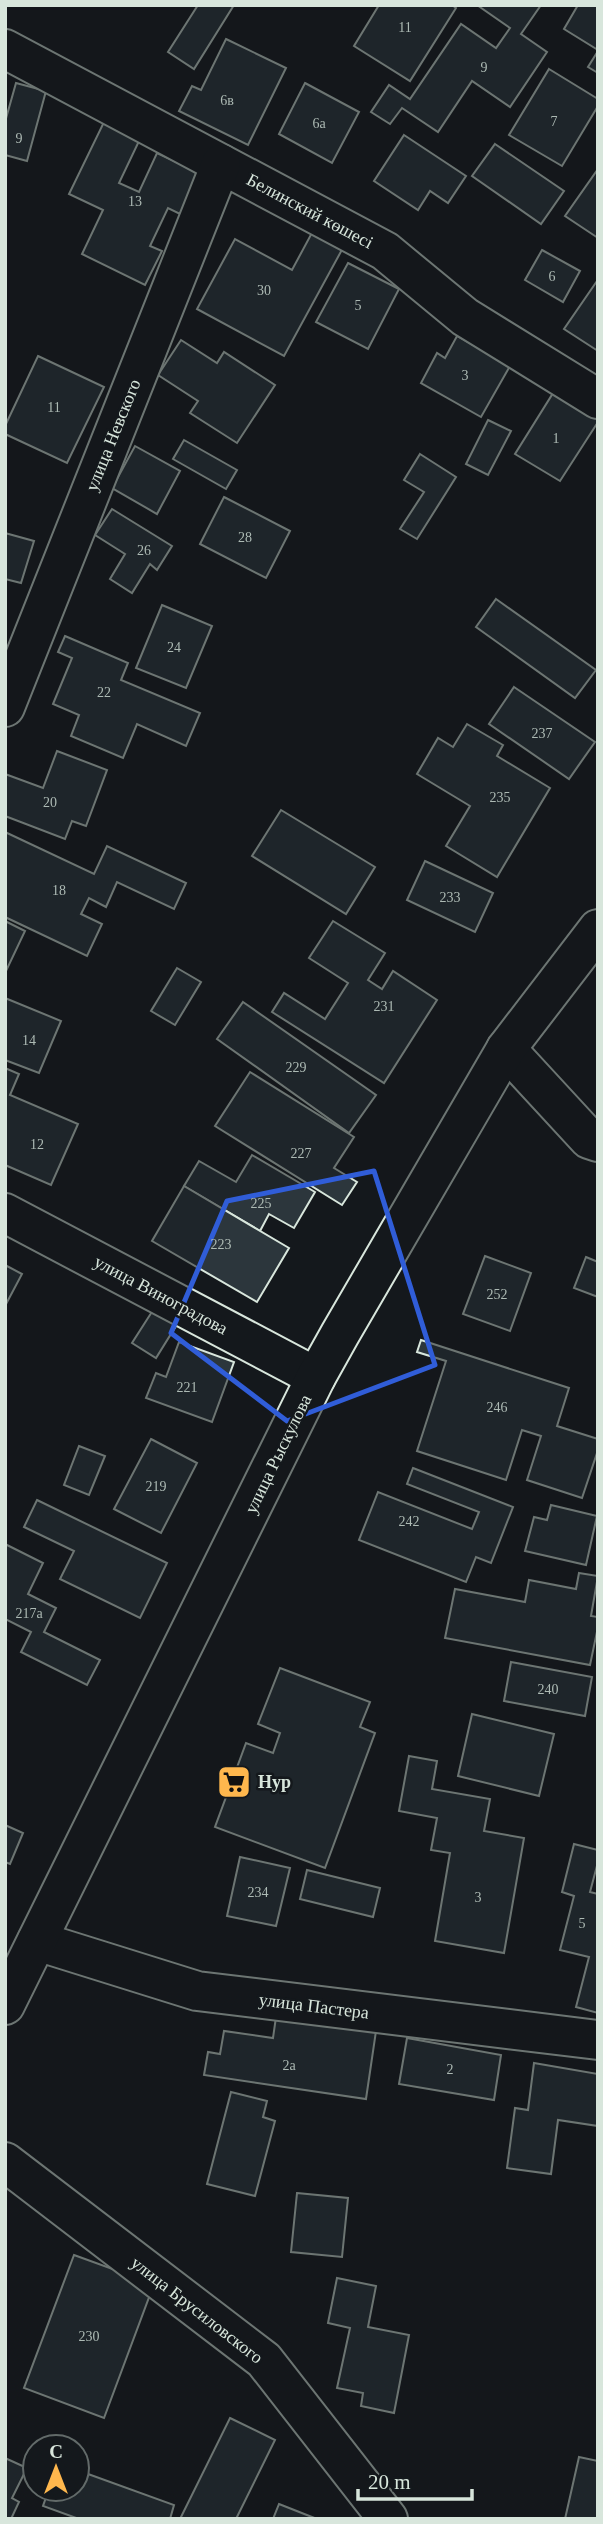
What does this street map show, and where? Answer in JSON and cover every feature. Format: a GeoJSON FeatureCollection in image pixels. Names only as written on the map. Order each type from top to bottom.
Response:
{"type":"FeatureCollection","features":[{"type":"Feature","properties":{"kind":"street","name":"Белинский көшесi"},"geometry":{"type":"LineString","coordinates":[[5,49],[385,251],[465,317],[598,399]]}},
{"type":"Feature","properties":{"kind":"street","name":"улица Невского"},"geometry":{"type":"LineString","coordinates":[[5,707],[221,164]]}},
{"type":"Feature","properties":{"kind":"street","name":"улица Рыскулова"},"geometry":{"type":"LineString","coordinates":[[5,2005],[316,1377],[506,1049],[598,929]]}},
{"type":"Feature","properties":{"kind":"street"},"geometry":{"type":"LineString","coordinates":[[506,1049],[589,1139],[598,1142]]}},
{"type":"Feature","properties":{"kind":"street","name":"улица Виноградова"},"geometry":{"type":"LineString","coordinates":[[5,1213],[316,1377]]}},
{"type":"Feature","properties":{"kind":"street","name":"улица Пастера"},"geometry":{"type":"LineString","coordinates":[[37,1941],[197,1991],[598,2040]]}},
{"type":"Feature","properties":{"kind":"street","name":"улица Брусиловского"},"geometry":{"type":"LineString","coordinates":[[5,2162],[264,2360],[388,2519]]}},
{"type":"Feature","properties":{"kind":"highlighted area"},"geometry":{"type":"Polygon","coordinates":[[[374,1171],[435,1365],[287,1421],[171,1333],[227,1201],[374,1171]]]}},
{"type":"Feature","properties":{"kind":"building"},"geometry":{"type":"Polygon","coordinates":[[[198,5],[234,5],[194,69],[168,52],[198,5]]]}},
{"type":"Feature","properties":{"kind":"building"},"geometry":{"type":"Polygon","coordinates":[[[379,5],[452,5],[456,8],[410,81],[354,46],[379,5]]]}},
{"type":"Feature","properties":{"kind":"building"},"geometry":{"type":"Polygon","coordinates":[[[477,5],[541,5],[521,34],[547,52],[510,107],[472,81],[438,132],[402,108],[390,124],[371,112],[389,85],[410,99],[461,24],[496,48],[510,28],[477,5]]]}},
{"type":"Feature","properties":{"kind":"building"},"geometry":{"type":"Polygon","coordinates":[[[578,5],[598,5],[598,50],[564,29],[578,5]]]}},
{"type":"Feature","properties":{"kind":"building"},"geometry":{"type":"Polygon","coordinates":[[[226,39],[286,68],[248,145],[179,111],[192,86],[201,90],[226,39]]]}},
{"type":"Feature","properties":{"kind":"building"},"geometry":{"type":"Polygon","coordinates":[[[598,51],[598,73],[588,67],[598,51]]]}},
{"type":"Feature","properties":{"kind":"building"},"geometry":{"type":"Polygon","coordinates":[[[549,69],[598,99],[598,106],[562,166],[509,135],[549,69]]]}},
{"type":"Feature","properties":{"kind":"building"},"geometry":{"type":"Polygon","coordinates":[[[16,83],[46,91],[27,161],[5,155],[5,122],[16,83]]]}},
{"type":"Feature","properties":{"kind":"building"},"geometry":{"type":"Polygon","coordinates":[[[305,83],[359,112],[332,163],[279,134],[305,83]]]}},
{"type":"Feature","properties":{"kind":"building"},"geometry":{"type":"Polygon","coordinates":[[[104,122],[140,139],[119,183],[139,192],[157,153],[200,173],[180,214],[168,208],[150,246],[162,251],[145,285],[82,254],[103,210],[69,194],[104,122]]]}},
{"type":"Feature","properties":{"kind":"building"},"geometry":{"type":"Polygon","coordinates":[[[404,135],[466,176],[448,203],[430,191],[418,210],[374,181],[404,135]]]}},
{"type":"Feature","properties":{"kind":"building"},"geometry":{"type":"Polygon","coordinates":[[[495,144],[564,191],[541,224],[472,176],[495,144]]]}},
{"type":"Feature","properties":{"kind":"building"},"geometry":{"type":"Polygon","coordinates":[[[598,169],[598,238],[565,216],[598,169]]]}},
{"type":"Feature","properties":{"kind":"building"},"geometry":{"type":"Polygon","coordinates":[[[314,229],[344,246],[284,356],[197,309],[235,239],[292,270],[314,229]]]}},
{"type":"Feature","properties":{"kind":"building"},"geometry":{"type":"Polygon","coordinates":[[[542,250],[580,271],[563,302],[525,280],[542,250]]]}},
{"type":"Feature","properties":{"kind":"building"},"geometry":{"type":"Polygon","coordinates":[[[348,263],[399,289],[368,349],[316,322],[348,263]]]}},
{"type":"Feature","properties":{"kind":"building"},"geometry":{"type":"Polygon","coordinates":[[[598,282],[598,351],[564,329],[598,282]]]}},
{"type":"Feature","properties":{"kind":"building"},"geometry":{"type":"Polygon","coordinates":[[[457,336],[510,366],[481,417],[421,383],[437,353],[445,358],[457,336]]]}},
{"type":"Feature","properties":{"kind":"building"},"geometry":{"type":"Polygon","coordinates":[[[181,340],[217,363],[224,352],[275,385],[237,443],[190,413],[198,401],[158,375],[181,340]]]}},
{"type":"Feature","properties":{"kind":"building"},"geometry":{"type":"Polygon","coordinates":[[[38,356],[104,387],[67,463],[5,434],[5,426],[38,356]]]}},
{"type":"Feature","properties":{"kind":"building"},"geometry":{"type":"Polygon","coordinates":[[[555,390],[598,417],[598,422],[560,481],[515,454],[555,390]]]}},
{"type":"Feature","properties":{"kind":"building"},"geometry":{"type":"Polygon","coordinates":[[[488,420],[511,431],[488,475],[466,464],[488,420]]]}},
{"type":"Feature","properties":{"kind":"building"},"geometry":{"type":"Polygon","coordinates":[[[184,440],[237,470],[226,489],[173,459],[184,440]]]}},
{"type":"Feature","properties":{"kind":"building"},"geometry":{"type":"Polygon","coordinates":[[[135,446],[180,471],[157,514],[112,488],[135,446]]]}},
{"type":"Feature","properties":{"kind":"building"},"geometry":{"type":"Polygon","coordinates":[[[420,454],[456,477],[417,539],[400,529],[424,492],[404,480],[420,454]]]}},
{"type":"Feature","properties":{"kind":"building"},"geometry":{"type":"Polygon","coordinates":[[[224,497],[290,531],[266,578],[200,544],[224,497]]]}},
{"type":"Feature","properties":{"kind":"building"},"geometry":{"type":"Polygon","coordinates":[[[112,509],[172,546],[157,570],[150,564],[132,593],[110,579],[125,554],[95,535],[112,509]]]}},
{"type":"Feature","properties":{"kind":"building"},"geometry":{"type":"Polygon","coordinates":[[[5,533],[34,541],[21,583],[5,579],[5,533]]]}},
{"type":"Feature","properties":{"kind":"building"},"geometry":{"type":"Polygon","coordinates":[[[496,599],[596,670],[575,698],[476,627],[496,599]]]}},
{"type":"Feature","properties":{"kind":"building"},"geometry":{"type":"Polygon","coordinates":[[[162,605],[212,626],[186,688],[136,668],[162,605]]]}},
{"type":"Feature","properties":{"kind":"building"},"geometry":{"type":"Polygon","coordinates":[[[65,636],[128,663],[121,680],[200,713],[186,746],[137,724],[123,758],[71,736],[79,715],[53,704],[72,658],[58,652],[65,636]]]}},
{"type":"Feature","properties":{"kind":"building"},"geometry":{"type":"Polygon","coordinates":[[[514,687],[595,742],[569,779],[489,724],[514,687]]]}},
{"type":"Feature","properties":{"kind":"building"},"geometry":{"type":"Polygon","coordinates":[[[467,724],[503,745],[497,756],[550,788],[497,877],[446,846],[470,806],[417,774],[438,738],[453,747],[467,724]]]}},
{"type":"Feature","properties":{"kind":"building"},"geometry":{"type":"Polygon","coordinates":[[[57,751],[107,770],[86,826],[72,821],[65,839],[5,816],[5,774],[43,788],[57,751]]]}},
{"type":"Feature","properties":{"kind":"building"},"geometry":{"type":"Polygon","coordinates":[[[281,810],[375,867],[346,914],[252,856],[281,810]]]}},
{"type":"Feature","properties":{"kind":"building"},"geometry":{"type":"Polygon","coordinates":[[[5,832],[94,874],[107,846],[186,883],[174,909],[117,882],[106,907],[89,898],[81,914],[102,924],[87,956],[5,917],[5,832]]]}},
{"type":"Feature","properties":{"kind":"building"},"geometry":{"type":"Polygon","coordinates":[[[425,861],[493,893],[475,932],[407,900],[425,861]]]}},
{"type":"Feature","properties":{"kind":"building"},"geometry":{"type":"Polygon","coordinates":[[[5,921],[25,931],[6,971],[5,971],[5,921]]]}},
{"type":"Feature","properties":{"kind":"building"},"geometry":{"type":"Polygon","coordinates":[[[333,921],[385,953],[368,980],[382,989],[393,971],[437,1000],[384,1083],[272,1012],[284,993],[325,1019],[348,983],[309,958],[333,921]]]}},
{"type":"Feature","properties":{"kind":"building"},"geometry":{"type":"Polygon","coordinates":[[[177,968],[201,982],[175,1025],[151,1011],[177,968]]]}},
{"type":"Feature","properties":{"kind":"building"},"geometry":{"type":"Polygon","coordinates":[[[5,998],[61,1021],[39,1073],[5,1060],[5,998]]]}},
{"type":"Feature","properties":{"kind":"building"},"geometry":{"type":"Polygon","coordinates":[[[243,1002],[376,1095],[349,1133],[217,1039],[243,1002]]]}},
{"type":"Feature","properties":{"kind":"building"},"geometry":{"type":"Polygon","coordinates":[[[5,1068],[19,1074],[10,1095],[78,1124],[51,1185],[5,1165],[5,1068]]]}},
{"type":"Feature","properties":{"kind":"building"},"geometry":{"type":"Polygon","coordinates":[[[250,1072],[354,1137],[334,1168],[357,1182],[342,1205],[215,1126],[250,1072]]]}},
{"type":"Feature","properties":{"kind":"building"},"geometry":{"type":"Polygon","coordinates":[[[252,1155],[315,1192],[294,1228],[269,1214],[260,1231],[184,1186],[199,1161],[236,1182],[252,1155]]]}},
{"type":"Feature","properties":{"kind":"building"},"geometry":{"type":"Polygon","coordinates":[[[184,1186],[289,1248],[257,1302],[152,1241],[184,1186]]]}},
{"type":"Feature","properties":{"kind":"building"},"geometry":{"type":"Polygon","coordinates":[[[485,1256],[531,1273],[510,1331],[463,1314],[485,1256]]]}},
{"type":"Feature","properties":{"kind":"building"},"geometry":{"type":"Polygon","coordinates":[[[586,1257],[598,1262],[598,1297],[574,1288],[586,1257]]]}},
{"type":"Feature","properties":{"kind":"building"},"geometry":{"type":"Polygon","coordinates":[[[5,1265],[22,1274],[5,1306],[5,1265]]]}},
{"type":"Feature","properties":{"kind":"building"},"geometry":{"type":"Polygon","coordinates":[[[155,1307],[179,1321],[156,1358],[132,1343],[155,1307]]]}},
{"type":"Feature","properties":{"kind":"building"},"geometry":{"type":"Polygon","coordinates":[[[421,1340],[569,1388],[557,1426],[598,1439],[598,1450],[582,1498],[527,1480],[541,1436],[522,1430],[506,1480],[417,1451],[446,1361],[417,1352],[421,1340]]]}},
{"type":"Feature","properties":{"kind":"building"},"geometry":{"type":"Polygon","coordinates":[[[179,1342],[234,1362],[212,1422],[146,1398],[156,1373],[166,1377],[179,1342]]]}},
{"type":"Feature","properties":{"kind":"building"},"geometry":{"type":"Polygon","coordinates":[[[151,1439],[197,1463],[161,1533],[114,1509],[151,1439]]]}},
{"type":"Feature","properties":{"kind":"building"},"geometry":{"type":"Polygon","coordinates":[[[79,1446],[105,1456],[89,1495],[64,1485],[79,1446]]]}},
{"type":"Feature","properties":{"kind":"building"},"geometry":{"type":"Polygon","coordinates":[[[413,1468],[513,1507],[491,1563],[476,1557],[466,1582],[359,1540],[378,1492],[472,1529],[479,1512],[407,1484],[413,1468]]]}},
{"type":"Feature","properties":{"kind":"building"},"geometry":{"type":"Polygon","coordinates":[[[37,1500],[167,1563],[140,1618],[60,1579],[74,1551],[24,1527],[37,1500]]]}},
{"type":"Feature","properties":{"kind":"building"},"geometry":{"type":"Polygon","coordinates":[[[551,1505],[597,1516],[586,1565],[525,1551],[534,1517],[547,1520],[551,1505]]]}},
{"type":"Feature","properties":{"kind":"building"},"geometry":{"type":"Polygon","coordinates":[[[5,1544],[43,1563],[28,1594],[56,1608],[44,1632],[100,1660],[87,1685],[21,1652],[31,1632],[5,1619],[5,1544]]]}},
{"type":"Feature","properties":{"kind":"building"},"geometry":{"type":"Polygon","coordinates":[[[579,1573],[598,1576],[591,1616],[598,1617],[598,1627],[590,1665],[445,1638],[455,1589],[525,1602],[529,1580],[576,1589],[579,1573]]]}},
{"type":"Feature","properties":{"kind":"building"},"geometry":{"type":"Polygon","coordinates":[[[511,1662],[592,1677],[585,1716],[504,1701],[511,1662]]]}},
{"type":"Feature","properties":{"kind":"building"},"geometry":{"type":"Polygon","coordinates":[[[280,1668],[370,1702],[360,1727],[375,1733],[325,1868],[215,1827],[246,1743],[273,1753],[280,1733],[258,1724],[280,1668]]]}},
{"type":"Feature","properties":{"kind":"building"},"geometry":{"type":"Polygon","coordinates":[[[472,1714],[554,1734],[539,1796],[458,1776],[472,1714]]]}},
{"type":"Feature","properties":{"kind":"building"},"geometry":{"type":"Polygon","coordinates":[[[409,1756],[437,1761],[432,1789],[490,1799],[484,1831],[524,1838],[504,1953],[435,1941],[450,1853],[431,1850],[437,1818],[399,1811],[409,1756]]]}},
{"type":"Feature","properties":{"kind":"building"},"geometry":{"type":"Polygon","coordinates":[[[5,1825],[23,1833],[10,1864],[5,1862],[5,1825]]]}},
{"type":"Feature","properties":{"kind":"building"},"geometry":{"type":"Polygon","coordinates":[[[574,1844],[598,1850],[598,1862],[590,1892],[598,1894],[598,2013],[576,2007],[589,1957],[560,1950],[574,1896],[562,1892],[574,1844]]]}},
{"type":"Feature","properties":{"kind":"building"},"geometry":{"type":"Polygon","coordinates":[[[240,1857],[290,1868],[276,1926],[227,1916],[240,1857]]]}},
{"type":"Feature","properties":{"kind":"building"},"geometry":{"type":"Polygon","coordinates":[[[307,1870],[380,1888],[373,1917],[300,1899],[307,1870]]]}},
{"type":"Feature","properties":{"kind":"building"},"geometry":{"type":"Polygon","coordinates":[[[276,2017],[376,2031],[366,2099],[204,2075],[208,2052],[220,2054],[224,2031],[273,2038],[276,2017]]]}},
{"type":"Feature","properties":{"kind":"building"},"geometry":{"type":"Polygon","coordinates":[[[407,2038],[501,2055],[494,2100],[399,2084],[407,2038]]]}},
{"type":"Feature","properties":{"kind":"building"},"geometry":{"type":"Polygon","coordinates":[[[534,2063],[598,2074],[598,2126],[558,2120],[551,2174],[507,2168],[515,2108],[528,2110],[534,2063]]]}},
{"type":"Feature","properties":{"kind":"building"},"geometry":{"type":"Polygon","coordinates":[[[231,2092],[267,2101],[263,2117],[275,2121],[255,2196],[207,2184],[231,2092]]]}},
{"type":"Feature","properties":{"kind":"building"},"geometry":{"type":"Polygon","coordinates":[[[297,2193],[348,2198],[342,2257],[291,2252],[297,2193]]]}},
{"type":"Feature","properties":{"kind":"building"},"geometry":{"type":"Polygon","coordinates":[[[74,2255],[154,2284],[104,2418],[24,2388],[74,2255]]]}},
{"type":"Feature","properties":{"kind":"building"},"geometry":{"type":"Polygon","coordinates":[[[337,2278],[376,2286],[368,2327],[409,2335],[394,2413],[361,2406],[363,2393],[337,2388],[350,2328],[328,2323],[337,2278]]]}},
{"type":"Feature","properties":{"kind":"building"},"geometry":{"type":"Polygon","coordinates":[[[230,2418],[275,2440],[236,2519],[180,2519],[230,2418]]]}},
{"type":"Feature","properties":{"kind":"building"},"geometry":{"type":"Polygon","coordinates":[[[579,2457],[598,2461],[598,2519],[565,2519],[579,2457]]]}},
{"type":"Feature","properties":{"kind":"building"},"geometry":{"type":"Polygon","coordinates":[[[5,2458],[21,2465],[21,2480],[12,2498],[19,2502],[11,2519],[5,2519],[5,2458]]]}},
{"type":"Feature","properties":{"kind":"building"},"geometry":{"type":"Polygon","coordinates":[[[91,2475],[174,2505],[170,2519],[79,2519],[43,2506],[44,2503],[91,2503],[91,2475]]]}},
{"type":"Feature","properties":{"kind":"building"},"geometry":{"type":"Polygon","coordinates":[[[279,2504],[317,2519],[273,2519],[279,2504]]]}},
{"type":"Feature","properties":{"kind":"place","name":"Hyp"},"geometry":{"type":"Point","coordinates":[234,1782]}}]}
